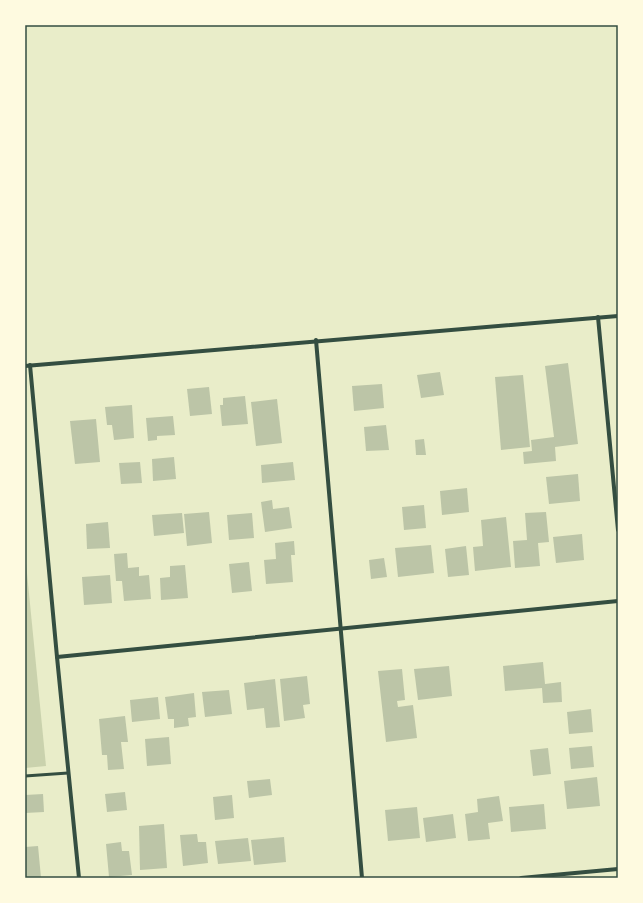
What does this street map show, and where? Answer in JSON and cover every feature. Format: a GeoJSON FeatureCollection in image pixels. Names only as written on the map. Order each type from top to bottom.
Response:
{"type":"FeatureCollection","features":[{"type":"Feature","properties":{"kind":"street"},"geometry":{"type":"LineString","coordinates":[[25,366],[316,340],[618,316]]}},
{"type":"Feature","properties":{"kind":"street"},"geometry":{"type":"LineString","coordinates":[[598,317],[618,530]]}},
{"type":"Feature","properties":{"kind":"street"},"geometry":{"type":"LineString","coordinates":[[316,340],[362,878]]}},
{"type":"Feature","properties":{"kind":"street"},"geometry":{"type":"LineString","coordinates":[[30,365],[79,878]]}},
{"type":"Feature","properties":{"kind":"street"},"geometry":{"type":"LineString","coordinates":[[57,657],[618,602]]}},
{"type":"Feature","properties":{"kind":"street"},"geometry":{"type":"LineString","coordinates":[[521,878],[618,870]]}},
{"type":"Feature","properties":{"kind":"lane"},"geometry":{"type":"LineString","coordinates":[[25,776],[68,773]]}},
{"type":"Feature","properties":{"kind":"green space"},"geometry":{"type":"Polygon","coordinates":[[[25,553],[46,766],[25,768],[25,553]]]}},
{"type":"Feature","properties":{"kind":"building"},"geometry":{"type":"Polygon","coordinates":[[[568,363],[578,444],[555,447],[556,461],[524,464],[523,452],[532,451],[531,440],[554,437],[545,366],[568,363]]]}},
{"type":"Feature","properties":{"kind":"building"},"geometry":{"type":"Polygon","coordinates":[[[440,372],[444,395],[421,398],[417,375],[440,372]]]}},
{"type":"Feature","properties":{"kind":"building"},"geometry":{"type":"Polygon","coordinates":[[[523,375],[530,447],[501,450],[495,377],[523,375]]]}},
{"type":"Feature","properties":{"kind":"building"},"geometry":{"type":"Polygon","coordinates":[[[382,384],[384,408],[354,411],[352,386],[382,384]]]}},
{"type":"Feature","properties":{"kind":"building"},"geometry":{"type":"Polygon","coordinates":[[[209,387],[212,414],[190,416],[187,389],[209,387]]]}},
{"type":"Feature","properties":{"kind":"building"},"geometry":{"type":"Polygon","coordinates":[[[245,396],[248,424],[222,426],[220,405],[223,405],[223,398],[245,396]]]}},
{"type":"Feature","properties":{"kind":"building"},"geometry":{"type":"Polygon","coordinates":[[[277,399],[282,443],[256,446],[251,402],[277,399]]]}},
{"type":"Feature","properties":{"kind":"building"},"geometry":{"type":"Polygon","coordinates":[[[132,405],[134,438],[114,440],[112,425],[107,425],[105,407],[132,405]]]}},
{"type":"Feature","properties":{"kind":"building"},"geometry":{"type":"Polygon","coordinates":[[[173,416],[175,435],[157,436],[157,440],[148,441],[146,418],[173,416]]]}},
{"type":"Feature","properties":{"kind":"building"},"geometry":{"type":"Polygon","coordinates":[[[96,419],[100,462],[75,464],[70,421],[96,419]]]}},
{"type":"Feature","properties":{"kind":"building"},"geometry":{"type":"Polygon","coordinates":[[[386,425],[389,450],[366,451],[364,427],[386,425]]]}},
{"type":"Feature","properties":{"kind":"building"},"geometry":{"type":"Polygon","coordinates":[[[424,439],[426,455],[416,455],[415,440],[424,439]]]}},
{"type":"Feature","properties":{"kind":"building"},"geometry":{"type":"Polygon","coordinates":[[[174,457],[176,479],[153,481],[152,459],[174,457]]]}},
{"type":"Feature","properties":{"kind":"building"},"geometry":{"type":"Polygon","coordinates":[[[140,462],[142,483],[121,484],[119,463],[140,462]]]}},
{"type":"Feature","properties":{"kind":"building"},"geometry":{"type":"Polygon","coordinates":[[[293,462],[295,480],[262,483],[261,465],[293,462]]]}},
{"type":"Feature","properties":{"kind":"building"},"geometry":{"type":"Polygon","coordinates":[[[578,474],[580,501],[549,504],[546,477],[578,474]]]}},
{"type":"Feature","properties":{"kind":"building"},"geometry":{"type":"Polygon","coordinates":[[[467,488],[469,512],[442,515],[440,491],[467,488]]]}},
{"type":"Feature","properties":{"kind":"building"},"geometry":{"type":"Polygon","coordinates":[[[272,500],[273,509],[289,507],[292,528],[265,532],[261,502],[272,500]]]}},
{"type":"Feature","properties":{"kind":"building"},"geometry":{"type":"Polygon","coordinates":[[[424,505],[426,528],[404,530],[402,507],[424,505]]]}},
{"type":"Feature","properties":{"kind":"building"},"geometry":{"type":"Polygon","coordinates":[[[209,512],[212,543],[187,546],[184,514],[209,512]]]}},
{"type":"Feature","properties":{"kind":"building"},"geometry":{"type":"Polygon","coordinates":[[[546,512],[549,542],[538,543],[540,566],[515,568],[513,541],[527,540],[525,513],[546,512]]]}},
{"type":"Feature","properties":{"kind":"building"},"geometry":{"type":"Polygon","coordinates":[[[182,513],[184,533],[154,536],[152,515],[182,513]]]}},
{"type":"Feature","properties":{"kind":"building"},"geometry":{"type":"Polygon","coordinates":[[[252,513],[254,538],[229,540],[227,515],[252,513]]]}},
{"type":"Feature","properties":{"kind":"building"},"geometry":{"type":"Polygon","coordinates":[[[506,517],[511,567],[475,571],[473,547],[483,546],[481,520],[506,517]]]}},
{"type":"Feature","properties":{"kind":"building"},"geometry":{"type":"Polygon","coordinates":[[[108,522],[110,548],[87,549],[86,524],[108,522]]]}},
{"type":"Feature","properties":{"kind":"building"},"geometry":{"type":"Polygon","coordinates":[[[582,534],[584,560],[556,563],[553,537],[582,534]]]}},
{"type":"Feature","properties":{"kind":"building"},"geometry":{"type":"Polygon","coordinates":[[[294,541],[295,555],[291,555],[293,582],[266,584],[264,560],[276,559],[275,543],[294,541]]]}},
{"type":"Feature","properties":{"kind":"building"},"geometry":{"type":"Polygon","coordinates":[[[431,545],[434,573],[398,577],[395,548],[431,545]]]}},
{"type":"Feature","properties":{"kind":"building"},"geometry":{"type":"Polygon","coordinates":[[[466,546],[469,575],[448,577],[445,549],[466,546]]]}},
{"type":"Feature","properties":{"kind":"building"},"geometry":{"type":"Polygon","coordinates":[[[127,553],[128,568],[139,567],[139,576],[149,575],[151,599],[124,601],[122,581],[116,581],[114,554],[127,553]]]}},
{"type":"Feature","properties":{"kind":"building"},"geometry":{"type":"Polygon","coordinates":[[[384,558],[387,577],[371,579],[369,560],[384,558]]]}},
{"type":"Feature","properties":{"kind":"building"},"geometry":{"type":"Polygon","coordinates":[[[249,562],[252,591],[232,593],[229,564],[249,562]]]}},
{"type":"Feature","properties":{"kind":"building"},"geometry":{"type":"Polygon","coordinates":[[[185,565],[188,598],[161,600],[160,578],[170,577],[170,566],[185,565]]]}},
{"type":"Feature","properties":{"kind":"building"},"geometry":{"type":"Polygon","coordinates":[[[110,575],[112,603],[84,605],[82,577],[110,575]]]}},
{"type":"Feature","properties":{"kind":"building"},"geometry":{"type":"Polygon","coordinates":[[[543,662],[545,684],[561,682],[562,702],[543,703],[542,688],[505,691],[503,666],[543,662]]]}},
{"type":"Feature","properties":{"kind":"building"},"geometry":{"type":"Polygon","coordinates":[[[449,666],[452,696],[418,700],[414,669],[449,666]]]}},
{"type":"Feature","properties":{"kind":"building"},"geometry":{"type":"Polygon","coordinates":[[[402,669],[405,700],[397,701],[398,707],[413,705],[417,738],[386,742],[378,671],[402,669]]]}},
{"type":"Feature","properties":{"kind":"building"},"geometry":{"type":"Polygon","coordinates":[[[307,676],[310,704],[303,705],[305,718],[284,721],[280,679],[307,676]]]}},
{"type":"Feature","properties":{"kind":"building"},"geometry":{"type":"Polygon","coordinates":[[[275,679],[280,727],[266,728],[264,708],[247,710],[244,683],[275,679]]]}},
{"type":"Feature","properties":{"kind":"building"},"geometry":{"type":"Polygon","coordinates":[[[229,690],[232,714],[205,717],[202,692],[229,690]]]}},
{"type":"Feature","properties":{"kind":"building"},"geometry":{"type":"Polygon","coordinates":[[[194,693],[196,717],[188,718],[189,726],[174,728],[174,719],[168,719],[165,697],[194,693]]]}},
{"type":"Feature","properties":{"kind":"building"},"geometry":{"type":"Polygon","coordinates":[[[158,697],[160,719],[132,722],[130,700],[158,697]]]}},
{"type":"Feature","properties":{"kind":"building"},"geometry":{"type":"Polygon","coordinates":[[[591,709],[593,732],[569,734],[567,712],[591,709]]]}},
{"type":"Feature","properties":{"kind":"building"},"geometry":{"type":"Polygon","coordinates":[[[125,716],[128,742],[121,742],[124,769],[108,770],[107,755],[102,755],[99,719],[125,716]]]}},
{"type":"Feature","properties":{"kind":"building"},"geometry":{"type":"Polygon","coordinates":[[[169,737],[171,764],[147,766],[145,739],[169,737]]]}},
{"type":"Feature","properties":{"kind":"building"},"geometry":{"type":"Polygon","coordinates":[[[592,746],[594,767],[571,769],[569,748],[592,746]]]}},
{"type":"Feature","properties":{"kind":"building"},"geometry":{"type":"Polygon","coordinates":[[[548,748],[551,774],[533,776],[530,750],[548,748]]]}},
{"type":"Feature","properties":{"kind":"building"},"geometry":{"type":"Polygon","coordinates":[[[597,777],[600,806],[567,809],[564,781],[597,777]]]}},
{"type":"Feature","properties":{"kind":"building"},"geometry":{"type":"Polygon","coordinates":[[[270,779],[272,795],[249,798],[247,781],[270,779]]]}},
{"type":"Feature","properties":{"kind":"building"},"geometry":{"type":"Polygon","coordinates":[[[125,792],[127,810],[107,812],[105,794],[125,792]]]}},
{"type":"Feature","properties":{"kind":"building"},"geometry":{"type":"Polygon","coordinates":[[[43,794],[44,812],[25,813],[25,795],[43,794]]]}},
{"type":"Feature","properties":{"kind":"building"},"geometry":{"type":"Polygon","coordinates":[[[232,795],[234,818],[215,820],[213,797],[232,795]]]}},
{"type":"Feature","properties":{"kind":"building"},"geometry":{"type":"Polygon","coordinates":[[[499,796],[503,821],[488,823],[490,839],[468,841],[465,814],[478,812],[477,799],[499,796]]]}},
{"type":"Feature","properties":{"kind":"building"},"geometry":{"type":"Polygon","coordinates":[[[544,804],[546,829],[511,832],[509,807],[544,804]]]}},
{"type":"Feature","properties":{"kind":"building"},"geometry":{"type":"Polygon","coordinates":[[[417,807],[420,838],[388,841],[385,810],[417,807]]]}},
{"type":"Feature","properties":{"kind":"building"},"geometry":{"type":"Polygon","coordinates":[[[453,814],[456,838],[426,842],[423,818],[453,814]]]}},
{"type":"Feature","properties":{"kind":"building"},"geometry":{"type":"Polygon","coordinates":[[[164,824],[167,868],[140,870],[139,826],[164,824]]]}},
{"type":"Feature","properties":{"kind":"building"},"geometry":{"type":"Polygon","coordinates":[[[197,834],[198,842],[206,842],[208,863],[183,866],[180,835],[197,834]]]}},
{"type":"Feature","properties":{"kind":"building"},"geometry":{"type":"Polygon","coordinates":[[[284,837],[286,862],[254,865],[251,840],[284,837]]]}},
{"type":"Feature","properties":{"kind":"building"},"geometry":{"type":"Polygon","coordinates":[[[248,838],[251,861],[218,864],[215,841],[248,838]]]}},
{"type":"Feature","properties":{"kind":"building"},"geometry":{"type":"Polygon","coordinates":[[[121,842],[122,851],[129,851],[132,875],[109,877],[106,844],[121,842]]]}},
{"type":"Feature","properties":{"kind":"building"},"geometry":{"type":"Polygon","coordinates":[[[38,846],[41,878],[25,878],[25,847],[38,846]]]}}]}
